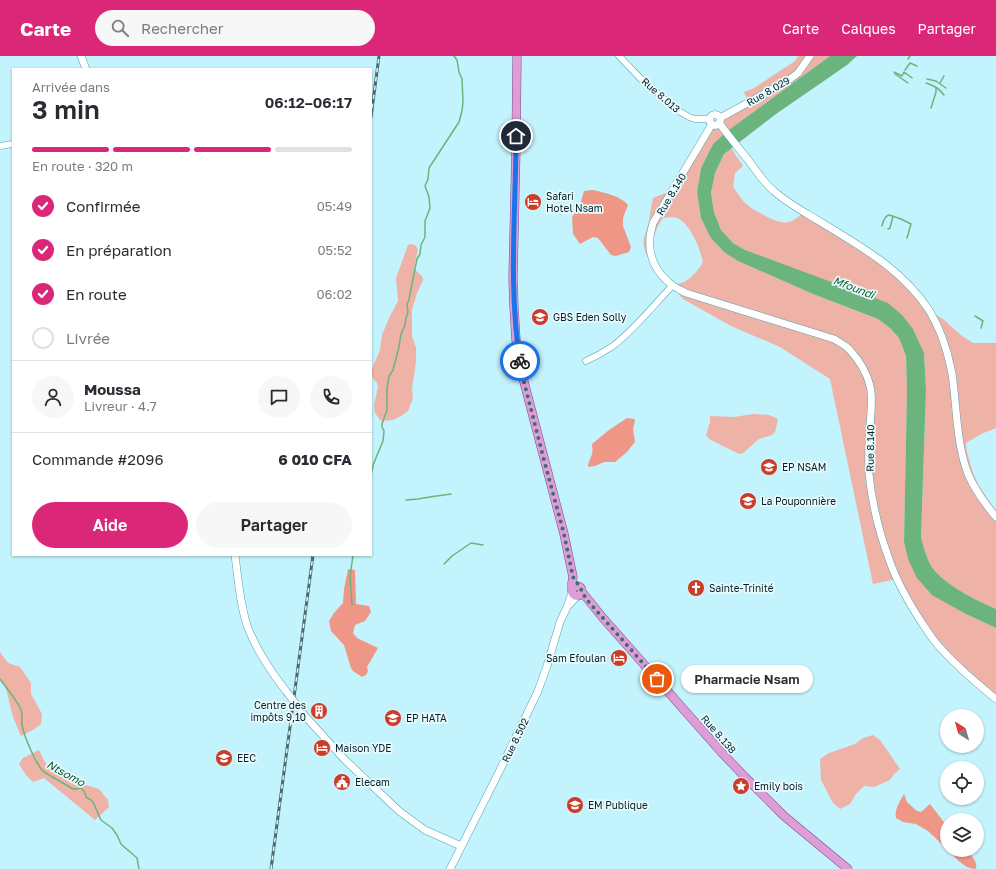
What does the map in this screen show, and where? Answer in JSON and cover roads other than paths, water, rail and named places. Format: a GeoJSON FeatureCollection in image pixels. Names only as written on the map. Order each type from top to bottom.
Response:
{"type":"FeatureCollection","features":[{"type":"Feature","properties":{"kind":"main road"},"geometry":{"type":"LineString","coordinates":[[81,56],[86,68]]}},
{"type":"Feature","properties":{"kind":"main road"},"geometry":{"type":"LineString","coordinates":[[517,56],[513,278],[516,340],[523,378],[564,534],[577,592]]}},
{"type":"Feature","properties":{"kind":"main road","name":"Rue 8.029"},"geometry":{"type":"LineString","coordinates":[[715,121],[790,79],[798,73],[810,56]]}},
{"type":"Feature","properties":{"kind":"main road"},"geometry":{"type":"LineString","coordinates":[[715,121],[726,132],[774,192],[803,212],[876,256],[895,271],[929,311],[945,345],[952,370],[958,429],[962,454],[968,473],[974,488],[996,517]]}},
{"type":"Feature","properties":{"kind":"main road","name":"Rue 8.140"},"geometry":{"type":"LineString","coordinates":[[715,121],[654,223],[650,237],[650,250],[655,268],[672,286],[686,293],[834,339],[848,348],[865,372],[870,386],[871,409],[868,452],[869,474],[876,515],[896,579],[914,610],[936,642],[962,670],[996,700]]}},
{"type":"Feature","properties":{"kind":"main road"},"geometry":{"type":"LineString","coordinates":[[235,556],[244,616],[248,627],[256,645],[269,667],[305,716],[344,759],[399,811],[425,830],[461,846]]}},
{"type":"Feature","properties":{"kind":"main road","name":"Rue 8.138"},"geometry":{"type":"LineString","coordinates":[[577,592],[587,600],[745,777],[784,816],[840,866],[848,869]]}},
{"type":"Feature","properties":{"kind":"main road","name":"Rue 8.502"},"geometry":{"type":"LineString","coordinates":[[450,869],[538,691],[560,622],[567,607],[577,592]]}},
{"type":"Feature","properties":{"kind":"street","name":"Rue 8.013"},"geometry":{"type":"LineString","coordinates":[[619,56],[646,83],[677,110],[689,118],[715,121]]}},
{"type":"Feature","properties":{"kind":"street"},"geometry":{"type":"LineString","coordinates":[[0,146],[12,144]]}},
{"type":"Feature","properties":{"kind":"street"},"geometry":{"type":"LineString","coordinates":[[586,361],[599,355],[629,332],[672,286]]}},
{"type":"Feature","properties":{"kind":"waterway"},"geometry":{"type":"LineString","coordinates":[[409,299],[417,259],[425,237],[425,221],[430,208],[429,197],[425,186],[428,179],[429,168],[459,122],[462,111],[462,79],[457,60],[454,56]]}},
{"type":"Feature","properties":{"kind":"waterway"},"geometry":{"type":"LineString","coordinates":[[905,70],[910,63],[917,66]]}},
{"type":"Feature","properties":{"kind":"waterway"},"geometry":{"type":"LineString","coordinates":[[894,72],[902,76],[904,72],[912,78]]}},
{"type":"Feature","properties":{"kind":"waterway"},"geometry":{"type":"LineString","coordinates":[[895,74],[908,83]]}},
{"type":"Feature","properties":{"kind":"waterway"},"geometry":{"type":"LineString","coordinates":[[940,83],[944,76]]}},
{"type":"Feature","properties":{"kind":"waterway"},"geometry":{"type":"LineString","coordinates":[[927,79],[936,81],[946,88]]}},
{"type":"Feature","properties":{"kind":"waterway"},"geometry":{"type":"LineString","coordinates":[[926,83],[936,88],[944,95]]}},
{"type":"Feature","properties":{"kind":"waterway"},"geometry":{"type":"LineString","coordinates":[[931,108],[936,88]]}},
{"type":"Feature","properties":{"kind":"waterway"},"geometry":{"type":"LineString","coordinates":[[882,226],[884,219],[889,215],[901,219],[911,224],[907,238]]}},
{"type":"Feature","properties":{"kind":"waterway"},"geometry":{"type":"LineString","coordinates":[[888,229],[890,228],[893,216]]}},
{"type":"Feature","properties":{"kind":"waterway"},"geometry":{"type":"LineString","coordinates":[[373,465],[383,441],[384,431],[382,424],[387,410],[387,388],[389,376],[393,370],[401,334],[405,325],[408,312],[407,304],[409,300]]}},
{"type":"Feature","properties":{"kind":"waterway"},"geometry":{"type":"LineString","coordinates":[[975,316],[983,321],[981,328]]}},
{"type":"Feature","properties":{"kind":"waterway"},"geometry":{"type":"LineString","coordinates":[[372,470],[373,466]]}},
{"type":"Feature","properties":{"kind":"waterway"},"geometry":{"type":"LineString","coordinates":[[437,496],[451,494]]}},
{"type":"Feature","properties":{"kind":"waterway"},"geometry":{"type":"LineString","coordinates":[[406,500],[436,496]]}},
{"type":"Feature","properties":{"kind":"waterway"},"geometry":{"type":"LineString","coordinates":[[444,564],[452,556],[471,543],[483,545]]}},
{"type":"Feature","properties":{"kind":"waterway"},"geometry":{"type":"LineString","coordinates":[[352,605],[350,577],[353,556]]}},
{"type":"Feature","properties":{"kind":"waterway","name":"Ntsomo"},"geometry":{"type":"LineString","coordinates":[[0,679],[20,707],[25,736],[34,757],[41,768],[44,772],[73,789],[81,788],[85,792],[86,797],[93,802],[101,820],[112,828],[121,844],[137,858],[139,869]]}},
{"type":"Feature","properties":{"kind":"railway"},"geometry":{"type":"LineString","coordinates":[[372,109],[379,56]]}},
{"type":"Feature","properties":{"kind":"railway"},"geometry":{"type":"LineString","coordinates":[[271,869],[313,556]]}},
{"type":"Feature","properties":{"kind":"place","name":"Safari Hotel Nsam"},"geometry":{"type":"Point","coordinates":[533,202]}},
{"type":"Feature","properties":{"kind":"place","name":"GBS Eden Solly"},"geometry":{"type":"Point","coordinates":[540,317]}},
{"type":"Feature","properties":{"kind":"place","name":"EP NSAM"},"geometry":{"type":"Point","coordinates":[769,467]}},
{"type":"Feature","properties":{"kind":"place","name":"La Pouponnière"},"geometry":{"type":"Point","coordinates":[748,501]}},
{"type":"Feature","properties":{"kind":"place","name":"Sainte-Trinité"},"geometry":{"type":"Point","coordinates":[696,588]}},
{"type":"Feature","properties":{"kind":"place","name":"Sam Efoulan"},"geometry":{"type":"Point","coordinates":[619,658]}},
{"type":"Feature","properties":{"kind":"place","name":"Pharmacie Nsam"},"geometry":{"type":"Point","coordinates":[657,679]}},
{"type":"Feature","properties":{"kind":"place","name":"Centre des impôts 9,10"},"geometry":{"type":"Point","coordinates":[319,711]}},
{"type":"Feature","properties":{"kind":"place","name":"EP HATA"},"geometry":{"type":"Point","coordinates":[393,718]}},
{"type":"Feature","properties":{"kind":"place","name":"Maison YDE"},"geometry":{"type":"Point","coordinates":[322,748]}},
{"type":"Feature","properties":{"kind":"place","name":"EEC"},"geometry":{"type":"Point","coordinates":[224,758]}},
{"type":"Feature","properties":{"kind":"place","name":"Elecam"},"geometry":{"type":"Point","coordinates":[342,782]}},
{"type":"Feature","properties":{"kind":"place","name":"Emily bois"},"geometry":{"type":"Point","coordinates":[741,786]}},
{"type":"Feature","properties":{"kind":"place","name":"EM Publique"},"geometry":{"type":"Point","coordinates":[575,805]}},
{"type":"Feature","properties":{"kind":"water label","name":"Mfoundi"},"geometry":{"type":"Point","coordinates":[854,287]}}]}
